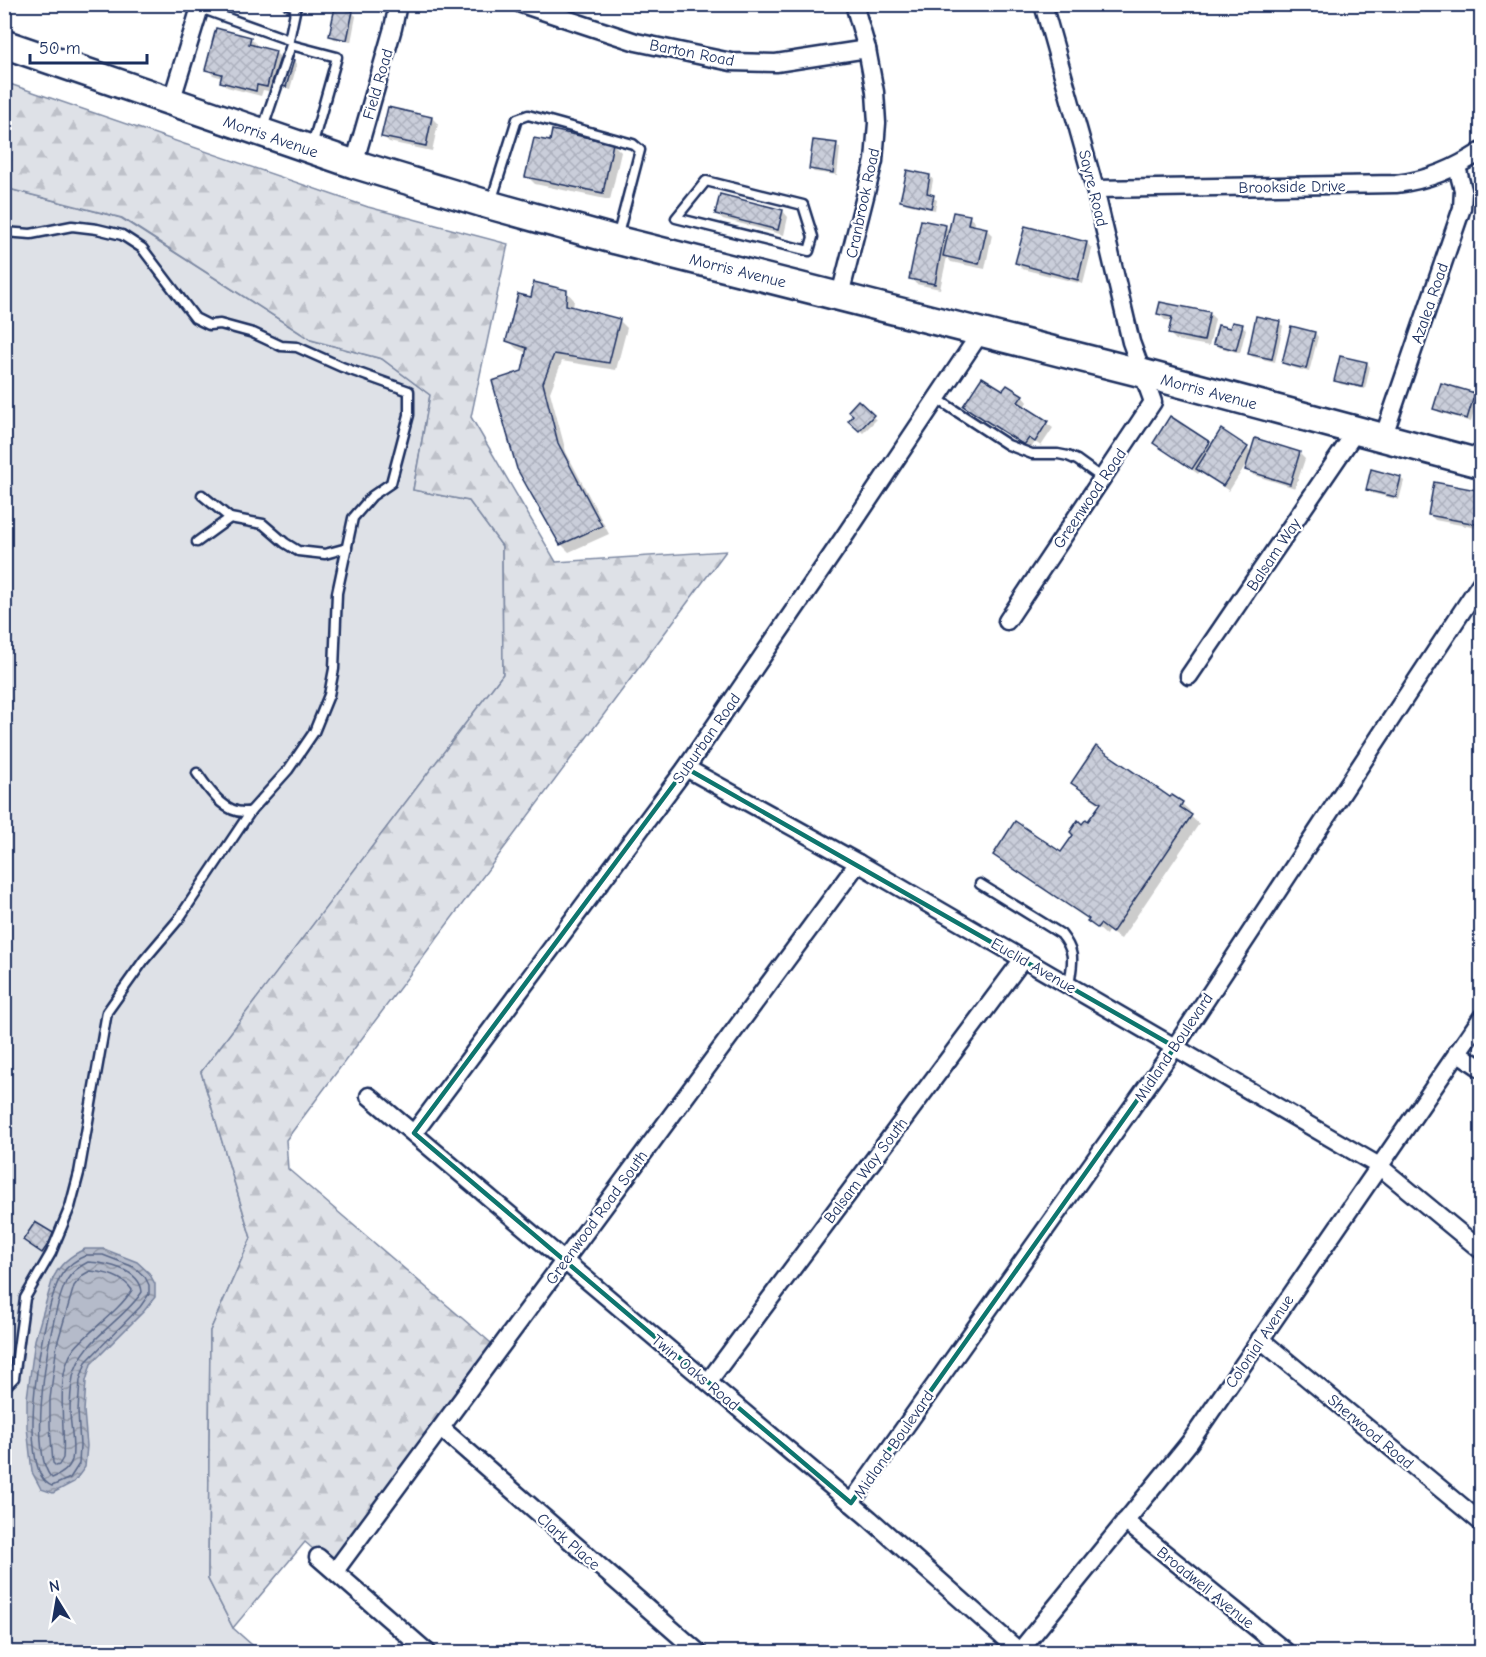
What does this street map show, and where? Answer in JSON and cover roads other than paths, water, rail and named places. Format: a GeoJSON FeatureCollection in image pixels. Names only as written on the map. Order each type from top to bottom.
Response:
{"type":"FeatureCollection","features":[{"type":"Feature","properties":{"kind":"main road","name":"Morris Avenue"},"geometry":{"type":"LineString","coordinates":[[4,44],[261,133],[490,206],[1142,373],[1482,464]]}},
{"type":"Feature","properties":{"kind":"street","name":"Field Road"},"geometry":{"type":"LineString","coordinates":[[354,164],[398,4]]}},
{"type":"Feature","properties":{"kind":"street","name":"Barton Road"},"geometry":{"type":"LineString","coordinates":[[521,4],[636,42],[731,62],[776,63],[867,49]]}},
{"type":"Feature","properties":{"kind":"street","name":"Cranbrook Road"},"geometry":{"type":"LineString","coordinates":[[840,296],[874,160],[877,123],[867,49],[854,4]]}},
{"type":"Feature","properties":{"kind":"street","name":"Sayre Road"},"geometry":{"type":"LineString","coordinates":[[1043,4],[1095,189],[1131,342],[1142,373]]}},
{"type":"Feature","properties":{"kind":"street"},"geometry":{"type":"LineString","coordinates":[[171,102],[200,6]]}},
{"type":"Feature","properties":{"kind":"street","name":"Brookside Drive"},"geometry":{"type":"LineString","coordinates":[[1095,189],[1396,184],[1425,179],[1457,167],[1482,151]]}},
{"type":"Feature","properties":{"kind":"street","name":"Azalea Road"},"geometry":{"type":"LineString","coordinates":[[1383,438],[1462,208],[1463,189],[1457,167]]}},
{"type":"Feature","properties":{"kind":"street","name":"Suburban Road"},"geometry":{"type":"LineString","coordinates":[[414,1133],[686,768],[981,332]]}},
{"type":"Feature","properties":{"kind":"street","name":"Greenwood Road"},"geometry":{"type":"LineString","coordinates":[[1007,621],[1153,402],[1142,373]]}},
{"type":"Feature","properties":{"kind":"street","name":"Balsam Way"},"geometry":{"type":"LineString","coordinates":[[1189,676],[1356,431]]}},
{"type":"Feature","properties":{"kind":"street","name":"Midland Boulevard"},"geometry":{"type":"LineString","coordinates":[[851,1503],[1175,1047],[1482,582]]}},
{"type":"Feature","properties":{"kind":"street","name":"Euclid Avenue"},"geometry":{"type":"LineString","coordinates":[[686,768],[858,863],[1379,1166],[1482,1251]]}},
{"type":"Feature","properties":{"kind":"street","name":"Greenwood Road South"},"geometry":{"type":"LineString","coordinates":[[335,1571],[858,863]]}},
{"type":"Feature","properties":{"kind":"street","name":"Balsam Way South"},"geometry":{"type":"LineString","coordinates":[[708,1382],[1023,959]]}},
{"type":"Feature","properties":{"kind":"street","name":"Colonial Avenue"},"geometry":{"type":"LineString","coordinates":[[1020,1652],[1190,1442],[1482,1017]]}},
{"type":"Feature","properties":{"kind":"street"},"geometry":{"type":"LineString","coordinates":[[1457,1052],[1482,1069]]}},
{"type":"Feature","properties":{"kind":"street","name":"Twin Oaks Road"},"geometry":{"type":"LineString","coordinates":[[369,1096],[851,1503],[1020,1652]]}},
{"type":"Feature","properties":{"kind":"street","name":"Sherwood Road"},"geometry":{"type":"LineString","coordinates":[[1260,1339],[1482,1523]]}},
{"type":"Feature","properties":{"kind":"street","name":"Clark Place"},"geometry":{"type":"LineString","coordinates":[[441,1428],[698,1653]]}},
{"type":"Feature","properties":{"kind":"street","name":"Broadwell Avenue"},"geometry":{"type":"LineString","coordinates":[[1125,1521],[1286,1653]]}},
{"type":"Feature","properties":{"kind":"street"},"geometry":{"type":"LineString","coordinates":[[318,1557],[427,1653]]}},
{"type":"Feature","properties":{"kind":"lane"},"geometry":{"type":"LineString","coordinates":[[261,133],[290,43],[296,7],[287,4]]}},
{"type":"Feature","properties":{"kind":"lane"},"geometry":{"type":"LineString","coordinates":[[200,6],[230,21],[337,57],[312,149]]}},
{"type":"Feature","properties":{"kind":"lane"},"geometry":{"type":"LineString","coordinates":[[490,206],[518,119],[528,115],[633,144],[640,150],[616,240]]}},
{"type":"Feature","properties":{"kind":"lane"},"geometry":{"type":"LineString","coordinates":[[706,181],[803,205],[813,237],[809,251],[769,241],[676,218],[706,181]]}},
{"type":"Feature","properties":{"kind":"lane"},"geometry":{"type":"LineString","coordinates":[[4,231],[31,234],[72,226],[122,235],[142,248],[195,318],[209,325],[220,324],[253,333],[281,346],[297,347],[409,392],[409,415],[391,483],[372,496],[353,518],[337,593],[334,669],[329,695],[314,732],[288,770],[251,811],[178,920],[144,960],[107,1012],[79,1173],[70,1207],[51,1253],[25,1298],[14,1378],[4,1388]]}},
{"type":"Feature","properties":{"kind":"lane"},"geometry":{"type":"LineString","coordinates":[[936,398],[1008,445],[1032,454],[1068,456],[1102,478]]}},
{"type":"Feature","properties":{"kind":"lane"},"geometry":{"type":"LineString","coordinates":[[202,495],[231,518],[263,524],[298,551],[325,554],[347,548]]}},
{"type":"Feature","properties":{"kind":"lane"},"geometry":{"type":"LineString","coordinates":[[197,542],[231,518]]}},
{"type":"Feature","properties":{"kind":"lane"},"geometry":{"type":"LineString","coordinates":[[197,773],[214,797],[224,805],[240,812],[251,811]]}},
{"type":"Feature","properties":{"kind":"lane"},"geometry":{"type":"LineString","coordinates":[[980,884],[1061,933],[1071,945],[1073,956],[1070,986]]}},
{"type":"Feature","properties":{"kind":"water"},"geometry":{"type":"Polygon","coordinates":[[[85,1249],[104,1249],[137,1262],[149,1273],[155,1284],[155,1297],[91,1364],[86,1381],[84,1411],[87,1446],[85,1467],[74,1482],[53,1493],[41,1489],[32,1472],[27,1427],[27,1398],[35,1340],[53,1278],[66,1260],[85,1249]]]}}]}
